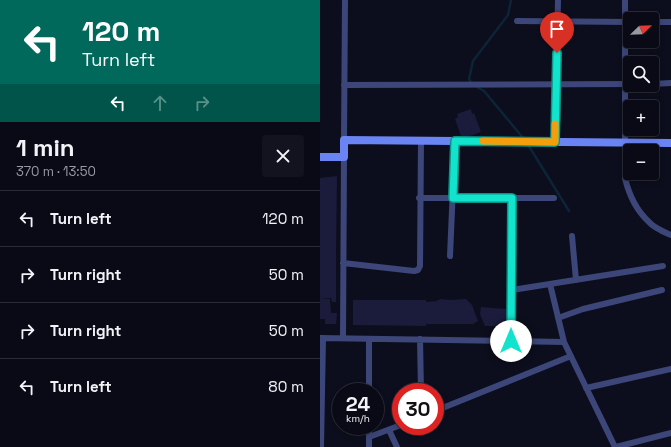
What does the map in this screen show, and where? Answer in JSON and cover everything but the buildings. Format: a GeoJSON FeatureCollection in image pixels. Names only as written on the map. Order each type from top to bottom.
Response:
{"type":"FeatureCollection","features":[{"type":"Feature","properties":{"kind":"street"},"geometry":{"type":"LineString","coordinates":[[343,338],[345,0]]}},
{"type":"Feature","properties":{"kind":"street"},"geometry":{"type":"LineString","coordinates":[[555,142],[558,0]]}},
{"type":"Feature","properties":{"kind":"street"},"geometry":{"type":"LineString","coordinates":[[625,0],[626,12]]}},
{"type":"Feature","properties":{"kind":"street"},"geometry":{"type":"LineString","coordinates":[[517,21],[623,22]]}},
{"type":"Feature","properties":{"kind":"street"},"geometry":{"type":"LineString","coordinates":[[659,22],[671,22]]}},
{"type":"Feature","properties":{"kind":"street"},"geometry":{"type":"LineString","coordinates":[[344,86],[623,84]]}},
{"type":"Feature","properties":{"kind":"street"},"geometry":{"type":"LineString","coordinates":[[659,84],[671,84]]}},
{"type":"Feature","properties":{"kind":"street"},"geometry":{"type":"LineString","coordinates":[[627,92],[625,178],[628,192],[634,204],[650,223],[671,235]]}},
{"type":"Feature","properties":{"kind":"street"},"geometry":{"type":"LineString","coordinates":[[344,140],[671,143]]}},
{"type":"Feature","properties":{"kind":"street"},"geometry":{"type":"LineString","coordinates":[[343,263],[414,271],[418,270],[420,266],[419,198],[421,141]]}},
{"type":"Feature","properties":{"kind":"street"},"geometry":{"type":"LineString","coordinates":[[450,256],[455,141]]}},
{"type":"Feature","properties":{"kind":"street"},"geometry":{"type":"LineString","coordinates":[[320,157],[344,157]]}},
{"type":"Feature","properties":{"kind":"street"},"geometry":{"type":"LineString","coordinates":[[419,198],[554,198]]}},
{"type":"Feature","properties":{"kind":"street"},"geometry":{"type":"LineString","coordinates":[[511,341],[512,198]]}},
{"type":"Feature","properties":{"kind":"street"},"geometry":{"type":"LineString","coordinates":[[572,236],[576,280]]}},
{"type":"Feature","properties":{"kind":"street"},"geometry":{"type":"LineString","coordinates":[[512,290],[663,266]]}},
{"type":"Feature","properties":{"kind":"street"},"geometry":{"type":"LineString","coordinates":[[550,284],[564,342],[615,447],[671,433]]}},
{"type":"Feature","properties":{"kind":"street"},"geometry":{"type":"LineString","coordinates":[[558,318],[583,309],[662,290]]}},
{"type":"Feature","properties":{"kind":"street"},"geometry":{"type":"LineString","coordinates":[[321,447],[321,338],[564,342]]}},
{"type":"Feature","properties":{"kind":"street"},"geometry":{"type":"LineString","coordinates":[[369,339],[369,383]]}},
{"type":"Feature","properties":{"kind":"street"},"geometry":{"type":"LineString","coordinates":[[420,340],[420,383]]}},
{"type":"Feature","properties":{"kind":"street"},"geometry":{"type":"LineString","coordinates":[[444,407],[571,356]]}},
{"type":"Feature","properties":{"kind":"street"},"geometry":{"type":"LineString","coordinates":[[586,388],[671,369]]}},
{"type":"Feature","properties":{"kind":"street"},"geometry":{"type":"LineString","coordinates":[[369,447],[369,437],[392,428]]}},
{"type":"Feature","properties":{"kind":"street"},"geometry":{"type":"LineString","coordinates":[[389,430],[397,447]]}},
{"type":"Feature","properties":{"kind":"waterway"},"geometry":{"type":"LineString","coordinates":[[471,83],[469,79],[473,61],[508,15],[511,0]]}},
{"type":"Feature","properties":{"kind":"waterway"},"geometry":{"type":"LineString","coordinates":[[477,87],[484,91],[524,139]]}},
{"type":"Feature","properties":{"kind":"waterway"},"geometry":{"type":"LineString","coordinates":[[527,143],[569,211]]}},
{"type":"Feature","properties":{"kind":"slow traffic"},"geometry":{"type":"LineString","coordinates":[[483,141],[555,142],[555,124]]}},
{"type":"Feature","properties":{"kind":"route"},"geometry":{"type":"LineString","coordinates":[[511,341],[512,198],[453,198],[455,141],[555,142],[557,53]]}}]}
